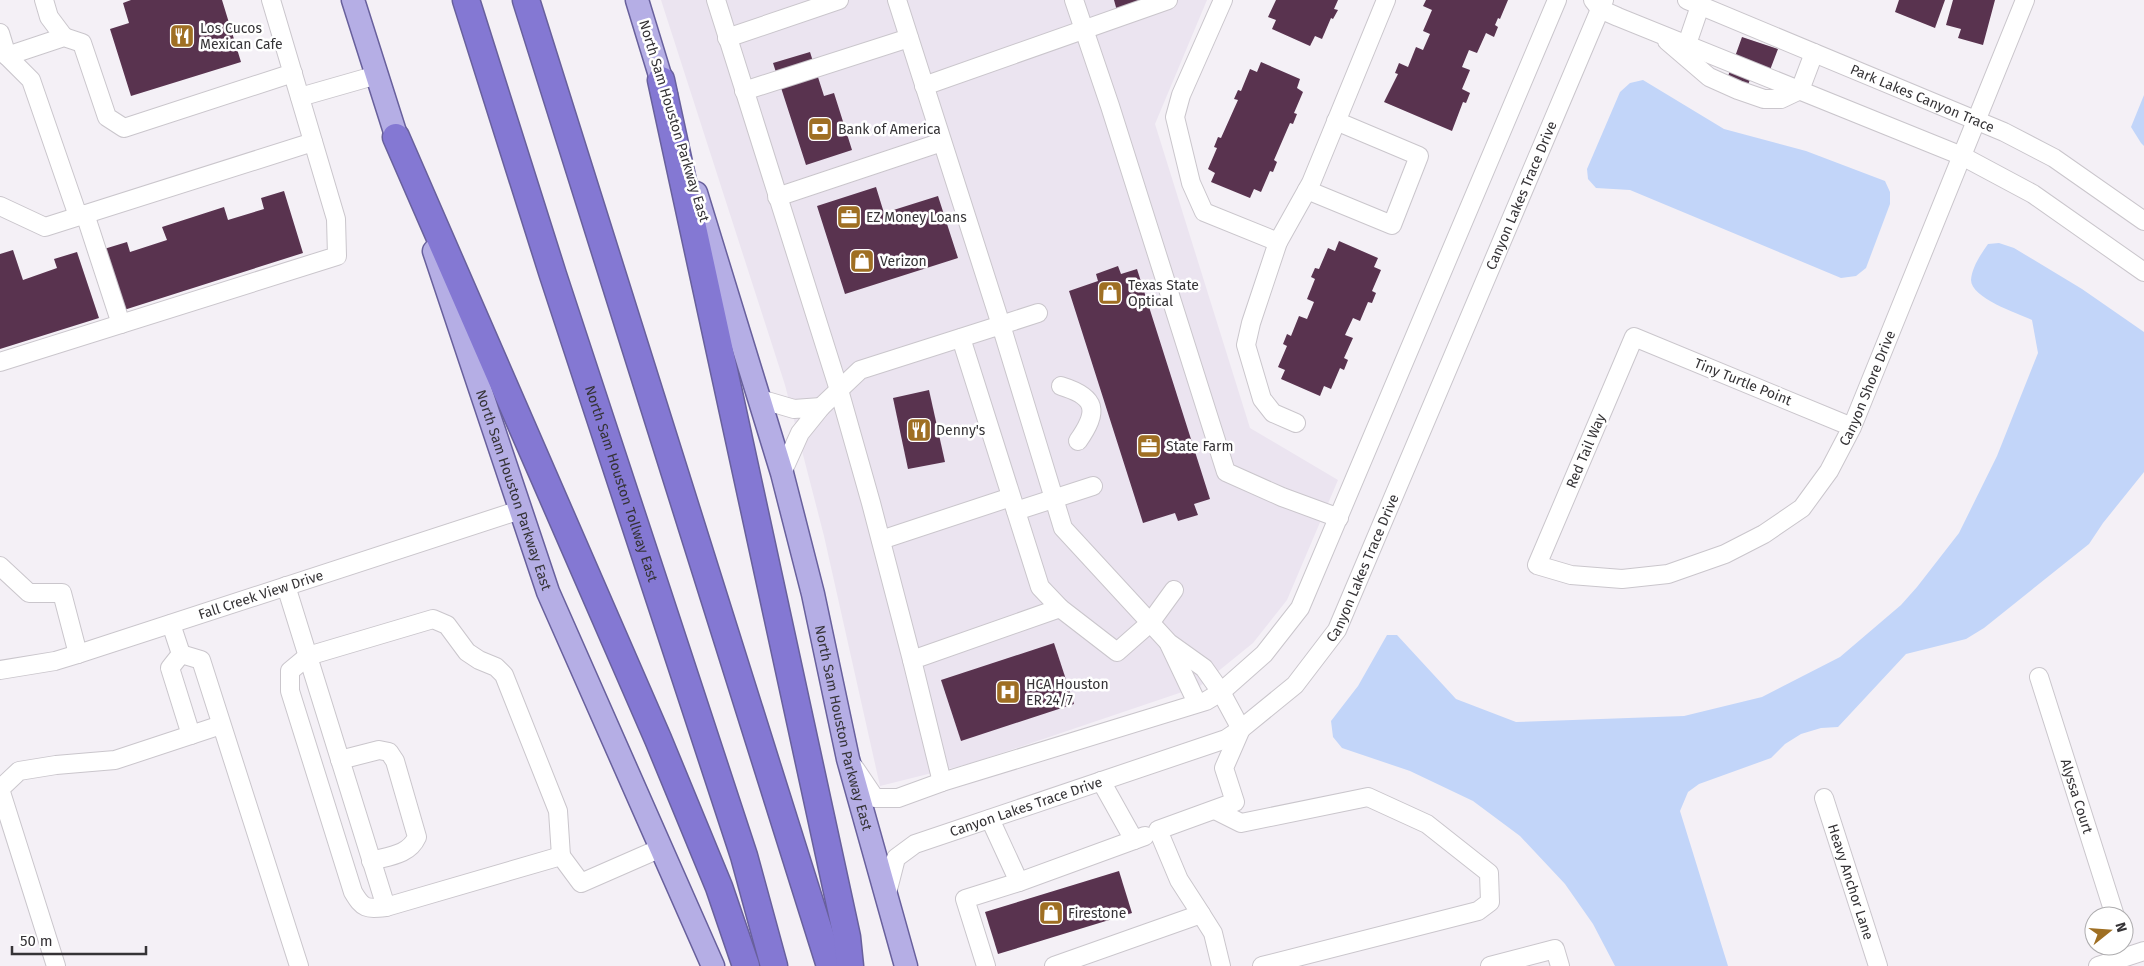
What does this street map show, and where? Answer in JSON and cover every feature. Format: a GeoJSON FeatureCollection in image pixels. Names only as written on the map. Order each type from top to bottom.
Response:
{"type":"FeatureCollection","features":[{"type":"Feature","properties":{"kind":"highway","name":"North Sam Houston Tollway East"},"geometry":{"type":"LineString","coordinates":[[466,0],[553,275],[744,856],[774,966]]}},
{"type":"Feature","properties":{"kind":"highway"},"geometry":{"type":"LineString","coordinates":[[526,0],[830,966]]}},
{"type":"Feature","properties":{"kind":"highway"},"geometry":{"type":"LineString","coordinates":[[661,80],[847,937],[850,966]]}},
{"type":"Feature","properties":{"kind":"highway"},"geometry":{"type":"LineString","coordinates":[[396,137],[658,739],[719,887],[746,966]]}},
{"type":"Feature","properties":{"kind":"main road","name":"North Sam Houston Parkway East"},"geometry":{"type":"LineString","coordinates":[[353,0],[396,137],[548,592],[713,966]]}},
{"type":"Feature","properties":{"kind":"main road","name":"North Sam Houston Parkway East"},"geometry":{"type":"LineString","coordinates":[[639,3],[782,473],[813,594],[848,759],[906,966]]}},
{"type":"Feature","properties":{"kind":"street"},"geometry":{"type":"LineString","coordinates":[[44,0],[49,17],[64,37],[82,43],[107,117],[124,128],[293,73]]}},
{"type":"Feature","properties":{"kind":"street"},"geometry":{"type":"LineString","coordinates":[[0,362],[337,256],[336,219],[271,0]]}},
{"type":"Feature","properties":{"kind":"street"},"geometry":{"type":"LineString","coordinates":[[716,0],[838,390],[881,540],[942,782]]}},
{"type":"Feature","properties":{"kind":"street"},"geometry":{"type":"LineString","coordinates":[[727,38],[839,0]]}},
{"type":"Feature","properties":{"kind":"street"},"geometry":{"type":"LineString","coordinates":[[896,0],[1001,325],[1063,528],[1169,643],[1204,668],[1221,692],[1241,729],[1224,768],[1235,802],[1019,882],[965,899],[986,966]]}},
{"type":"Feature","properties":{"kind":"street"},"geometry":{"type":"LineString","coordinates":[[1074,0],[1110,106],[1226,472],[1282,498],[1339,518]]}},
{"type":"Feature","properties":{"kind":"street"},"geometry":{"type":"LineString","coordinates":[[924,86],[1168,0]]}},
{"type":"Feature","properties":{"kind":"street"},"geometry":{"type":"LineString","coordinates":[[1223,0],[1181,95],[1175,117],[1191,183],[1204,212],[1278,242]]}},
{"type":"Feature","properties":{"kind":"street"},"geometry":{"type":"LineString","coordinates":[[1296,422],[1273,413],[1262,399],[1246,345],[1251,323],[1278,242],[1307,190],[1386,0]]}},
{"type":"Feature","properties":{"kind":"street"},"geometry":{"type":"LineString","coordinates":[[848,759],[875,798],[898,798],[942,782],[1197,703],[1221,692],[1264,654],[1300,608],[1558,0]]}},
{"type":"Feature","properties":{"kind":"street","name":"Canyon Shore Drive"},"geometry":{"type":"LineString","coordinates":[[1537,564],[1570,575],[1622,579],[1668,574],[1725,554],[1764,534],[1802,508],[1829,472],[1852,427],[2026,0]]}},
{"type":"Feature","properties":{"kind":"street"},"geometry":{"type":"LineString","coordinates":[[1599,3],[1655,31],[1962,156],[2041,199],[2144,272]]}},
{"type":"Feature","properties":{"kind":"street","name":"Canyon Lakes Trace Drive"},"geometry":{"type":"LineString","coordinates":[[886,898],[896,858],[915,844],[1226,738],[1241,729],[1295,685],[1337,630],[1599,3]]}},
{"type":"Feature","properties":{"kind":"street"},"geometry":{"type":"LineString","coordinates":[[1687,44],[1694,3]]}},
{"type":"Feature","properties":{"kind":"street","name":"Park Lakes Canyon Trace"},"geometry":{"type":"LineString","coordinates":[[1694,3],[2004,132],[2054,158],[2144,221]]}},
{"type":"Feature","properties":{"kind":"street"},"geometry":{"type":"LineString","coordinates":[[1655,31],[1709,77],[1764,99],[1782,100],[1800,90],[1814,53]]}},
{"type":"Feature","properties":{"kind":"street"},"geometry":{"type":"LineString","coordinates":[[0,32],[7,56],[31,80],[121,324]]}},
{"type":"Feature","properties":{"kind":"street"},"geometry":{"type":"LineString","coordinates":[[7,56],[64,37]]}},
{"type":"Feature","properties":{"kind":"street"},"geometry":{"type":"LineString","coordinates":[[744,91],[909,38]]}},
{"type":"Feature","properties":{"kind":"street"},"geometry":{"type":"LineString","coordinates":[[300,97],[377,75]]}},
{"type":"Feature","properties":{"kind":"street"},"geometry":{"type":"LineString","coordinates":[[1307,190],[1392,225],[1419,156],[1336,121]]}},
{"type":"Feature","properties":{"kind":"street"},"geometry":{"type":"LineString","coordinates":[[0,206],[44,227],[313,142]]}},
{"type":"Feature","properties":{"kind":"street"},"geometry":{"type":"LineString","coordinates":[[777,197],[942,142]]}},
{"type":"Feature","properties":{"kind":"street"},"geometry":{"type":"LineString","coordinates":[[782,473],[800,433],[838,390],[860,370],[1038,313]]}},
{"type":"Feature","properties":{"kind":"street","name":"Tiny Turtle Point"},"geometry":{"type":"LineString","coordinates":[[1634,337],[1852,427]]}},
{"type":"Feature","properties":{"kind":"street","name":"Red Tail Way"},"geometry":{"type":"LineString","coordinates":[[1537,564],[1634,337]]}},
{"type":"Feature","properties":{"kind":"street"},"geometry":{"type":"LineString","coordinates":[[961,338],[1040,587],[1060,608],[1117,652],[1150,623],[1174,590]]}},
{"type":"Feature","properties":{"kind":"street"},"geometry":{"type":"LineString","coordinates":[[1061,386],[1086,396],[1092,405],[1092,416],[1088,427],[1078,440]]}},
{"type":"Feature","properties":{"kind":"street"},"geometry":{"type":"LineString","coordinates":[[760,399],[794,408],[821,408]]}},
{"type":"Feature","properties":{"kind":"street"},"geometry":{"type":"LineString","coordinates":[[881,540],[1014,504],[1054,498],[1093,486]]}},
{"type":"Feature","properties":{"kind":"street","name":"Fall Creek View Drive"},"geometry":{"type":"LineString","coordinates":[[0,670],[55,661],[78,654],[520,510]]}},
{"type":"Feature","properties":{"kind":"street"},"geometry":{"type":"LineString","coordinates":[[0,566],[29,593],[62,593],[78,654]]}},
{"type":"Feature","properties":{"kind":"street"},"geometry":{"type":"LineString","coordinates":[[286,586],[386,907]]}},
{"type":"Feature","properties":{"kind":"street"},"geometry":{"type":"LineString","coordinates":[[912,660],[1060,608]]}},
{"type":"Feature","properties":{"kind":"street"},"geometry":{"type":"LineString","coordinates":[[562,856],[386,907],[368,909],[360,904],[353,892],[290,691],[290,671],[308,656],[433,619],[447,625],[466,652],[496,667],[504,675],[558,811],[562,856],[582,883],[661,848]]}},
{"type":"Feature","properties":{"kind":"street"},"geometry":{"type":"LineString","coordinates":[[171,624],[181,654]]}},
{"type":"Feature","properties":{"kind":"street"},"geometry":{"type":"LineString","coordinates":[[1169,643],[1197,703]]}},
{"type":"Feature","properties":{"kind":"street"},"geometry":{"type":"LineString","coordinates":[[181,654],[201,660],[298,966]]}},
{"type":"Feature","properties":{"kind":"street"},"geometry":{"type":"LineString","coordinates":[[181,654],[170,668],[191,735]]}},
{"type":"Feature","properties":{"kind":"street","name":"Alyssa Court"},"geometry":{"type":"LineString","coordinates":[[2039,677],[2112,906]]}},
{"type":"Feature","properties":{"kind":"street"},"geometry":{"type":"LineString","coordinates":[[56,966],[0,789],[20,770],[56,764],[115,760],[222,725]]}},
{"type":"Feature","properties":{"kind":"street"},"geometry":{"type":"LineString","coordinates":[[340,760],[379,750],[389,752],[395,761],[417,837],[414,845],[404,852],[371,861]]}},
{"type":"Feature","properties":{"kind":"street"},"geometry":{"type":"LineString","coordinates":[[1101,781],[1134,840]]}},
{"type":"Feature","properties":{"kind":"street"},"geometry":{"type":"LineString","coordinates":[[1215,810],[1241,823],[1368,797],[1427,824],[1489,873],[1490,902],[1478,911],[1262,966]]}},
{"type":"Feature","properties":{"kind":"street","name":"Heavy Anchor Lane"},"geometry":{"type":"LineString","coordinates":[[1824,798],[1878,966]]}},
{"type":"Feature","properties":{"kind":"street"},"geometry":{"type":"LineString","coordinates":[[990,818],[1019,882]]}},
{"type":"Feature","properties":{"kind":"street"},"geometry":{"type":"LineString","coordinates":[[1158,830],[1179,880],[1213,933],[1221,966]]}},
{"type":"Feature","properties":{"kind":"street"},"geometry":{"type":"LineString","coordinates":[[1054,966],[1201,914]]}},
{"type":"Feature","properties":{"kind":"street"},"geometry":{"type":"LineString","coordinates":[[1490,966],[1555,949],[1560,966]]}},
{"type":"Feature","properties":{"kind":"street"},"geometry":{"type":"LineString","coordinates":[[2098,966],[2121,956]]}},
{"type":"Feature","properties":{"kind":"shaded area"},"geometry":{"type":"Polygon","coordinates":[[[661,0],[1207,0],[1155,124],[1250,428],[1338,480],[1287,600],[1253,643],[1200,686],[972,763],[880,786],[824,536],[785,385],[661,0]]]}},
{"type":"Feature","properties":{"kind":"water"},"geometry":{"type":"Polygon","coordinates":[[[1643,80],[1724,129],[1806,151],[1885,181],[1890,192],[1890,204],[1866,268],[1856,276],[1841,278],[1630,190],[1596,188],[1588,179],[1587,169],[1620,92],[1630,83],[1643,80]]]}},
{"type":"Feature","properties":{"kind":"water"},"geometry":{"type":"Polygon","coordinates":[[[2144,95],[2144,146],[2131,127],[2144,95]]]}},
{"type":"Feature","properties":{"kind":"water"},"geometry":{"type":"Polygon","coordinates":[[[1999,243],[2014,248],[2082,289],[2144,332],[2144,472],[2103,523],[2089,544],[1984,628],[1966,639],[1906,654],[1838,727],[1821,728],[1801,734],[1785,744],[1771,758],[1699,784],[1688,792],[1680,811],[1728,966],[1615,966],[1593,924],[1565,884],[1520,836],[1473,801],[1410,771],[1342,748],[1333,737],[1331,721],[1358,686],[1387,635],[1397,635],[1456,699],[1516,722],[1684,716],[1762,697],[1840,657],[1901,605],[1959,533],[1997,456],[2038,353],[2032,320],[1986,299],[1973,287],[1972,275],[1980,256],[1988,244],[1999,243]]]}},
{"type":"Feature","properties":{"kind":"building"},"geometry":{"type":"Polygon","coordinates":[[[131,0],[222,0],[241,62],[131,96],[110,29],[129,23],[123,3],[131,0]]]}},
{"type":"Feature","properties":{"kind":"building"},"geometry":{"type":"Polygon","coordinates":[[[1114,0],[1153,0],[1117,11],[1114,0]]]}},
{"type":"Feature","properties":{"kind":"building"},"geometry":{"type":"Polygon","coordinates":[[[1276,0],[1338,0],[1334,9],[1338,10],[1333,19],[1331,18],[1322,39],[1315,36],[1310,46],[1272,29],[1276,20],[1268,17],[1276,0]]]}},
{"type":"Feature","properties":{"kind":"building"},"geometry":{"type":"Polygon","coordinates":[[[1426,0],[1508,0],[1500,19],[1498,18],[1495,25],[1498,27],[1494,37],[1486,33],[1477,53],[1469,50],[1462,67],[1470,70],[1462,89],[1470,93],[1466,103],[1463,102],[1452,131],[1384,102],[1398,74],[1395,73],[1399,63],[1408,67],[1416,47],[1423,50],[1430,34],[1423,31],[1432,10],[1423,6],[1426,0]]]}},
{"type":"Feature","properties":{"kind":"building"},"geometry":{"type":"Polygon","coordinates":[[[1899,0],[1945,0],[1935,28],[1895,12],[1899,0]]]}},
{"type":"Feature","properties":{"kind":"building"},"geometry":{"type":"Polygon","coordinates":[[[1953,0],[1995,0],[1983,45],[1958,38],[1961,29],[1946,25],[1953,0]]]}},
{"type":"Feature","properties":{"kind":"building"},"geometry":{"type":"Polygon","coordinates":[[[1742,37],[1778,49],[1770,70],[1756,65],[1747,87],[1727,79],[1742,37]]]}},
{"type":"Feature","properties":{"kind":"building","name":"Bank of America"},"geometry":{"type":"Polygon","coordinates":[[[810,52],[824,96],[834,93],[852,150],[806,165],[773,63],[810,52]]]}},
{"type":"Feature","properties":{"kind":"building"},"geometry":{"type":"Polygon","coordinates":[[[1261,62],[1300,79],[1297,88],[1303,92],[1294,113],[1297,114],[1293,124],[1290,123],[1274,160],[1277,162],[1273,172],[1270,171],[1261,192],[1254,189],[1250,198],[1211,182],[1215,173],[1208,169],[1217,148],[1214,147],[1218,137],[1221,138],[1238,100],[1234,99],[1238,90],[1241,91],[1250,69],[1257,72],[1261,62]]]}},
{"type":"Feature","properties":{"kind":"building"},"geometry":{"type":"Polygon","coordinates":[[[876,187],[884,213],[938,196],[958,258],[845,294],[817,206],[876,187]]]}},
{"type":"Feature","properties":{"kind":"building"},"geometry":{"type":"Polygon","coordinates":[[[284,191],[303,253],[124,310],[104,249],[127,242],[130,252],[167,240],[162,227],[224,207],[228,220],[264,209],[261,198],[284,191]]]}},
{"type":"Feature","properties":{"kind":"building"},"geometry":{"type":"Polygon","coordinates":[[[1339,241],[1378,258],[1374,267],[1381,270],[1372,291],[1376,293],[1372,303],[1368,302],[1360,321],[1353,318],[1345,335],[1353,338],[1344,358],[1348,360],[1344,370],[1340,368],[1331,389],[1324,386],[1320,396],[1281,379],[1285,370],[1278,367],[1287,346],[1283,344],[1287,334],[1291,336],[1299,316],[1307,319],[1314,302],[1307,299],[1315,279],[1311,277],[1315,268],[1319,269],[1328,248],[1335,251],[1339,241]]]}},
{"type":"Feature","properties":{"kind":"building"},"geometry":{"type":"Polygon","coordinates":[[[13,250],[23,280],[57,268],[54,259],[77,252],[99,318],[0,349],[0,254],[13,250]]]}},
{"type":"Feature","properties":{"kind":"building"},"geometry":{"type":"Polygon","coordinates":[[[1118,266],[1121,274],[1137,269],[1210,499],[1194,504],[1198,515],[1178,521],[1175,513],[1143,523],[1069,291],[1098,281],[1096,274],[1118,266]]]}},
{"type":"Feature","properties":{"kind":"building","name":"Denny's"},"geometry":{"type":"Polygon","coordinates":[[[929,390],[945,462],[908,469],[893,398],[929,390]]]}},
{"type":"Feature","properties":{"kind":"building","name":"HCA Houston ER 24/7"},"geometry":{"type":"Polygon","coordinates":[[[1054,643],[1074,704],[961,741],[941,680],[1054,643]]]}},
{"type":"Feature","properties":{"kind":"building"},"geometry":{"type":"Polygon","coordinates":[[[1119,871],[1132,913],[998,954],[985,912],[1119,871]]]}},
{"type":"Feature","properties":{"kind":"place","name":"Los Cucos Mexican Cafe"},"geometry":{"type":"Point","coordinates":[182,36]}},
{"type":"Feature","properties":{"kind":"place","name":"Bank of America"},"geometry":{"type":"Point","coordinates":[820,129]}},
{"type":"Feature","properties":{"kind":"place","name":"EZ Money Loans"},"geometry":{"type":"Point","coordinates":[849,217]}},
{"type":"Feature","properties":{"kind":"place","name":"Verizon"},"geometry":{"type":"Point","coordinates":[862,261]}},
{"type":"Feature","properties":{"kind":"place","name":"Texas State Optical"},"geometry":{"type":"Point","coordinates":[1110,293]}},
{"type":"Feature","properties":{"kind":"place","name":"Denny's"},"geometry":{"type":"Point","coordinates":[919,430]}},
{"type":"Feature","properties":{"kind":"place","name":"State Farm"},"geometry":{"type":"Point","coordinates":[1149,446]}},
{"type":"Feature","properties":{"kind":"place","name":"HCA Houston ER 24/7"},"geometry":{"type":"Point","coordinates":[1008,692]}},
{"type":"Feature","properties":{"kind":"place","name":"Firestone"},"geometry":{"type":"Point","coordinates":[1051,913]}}]}
